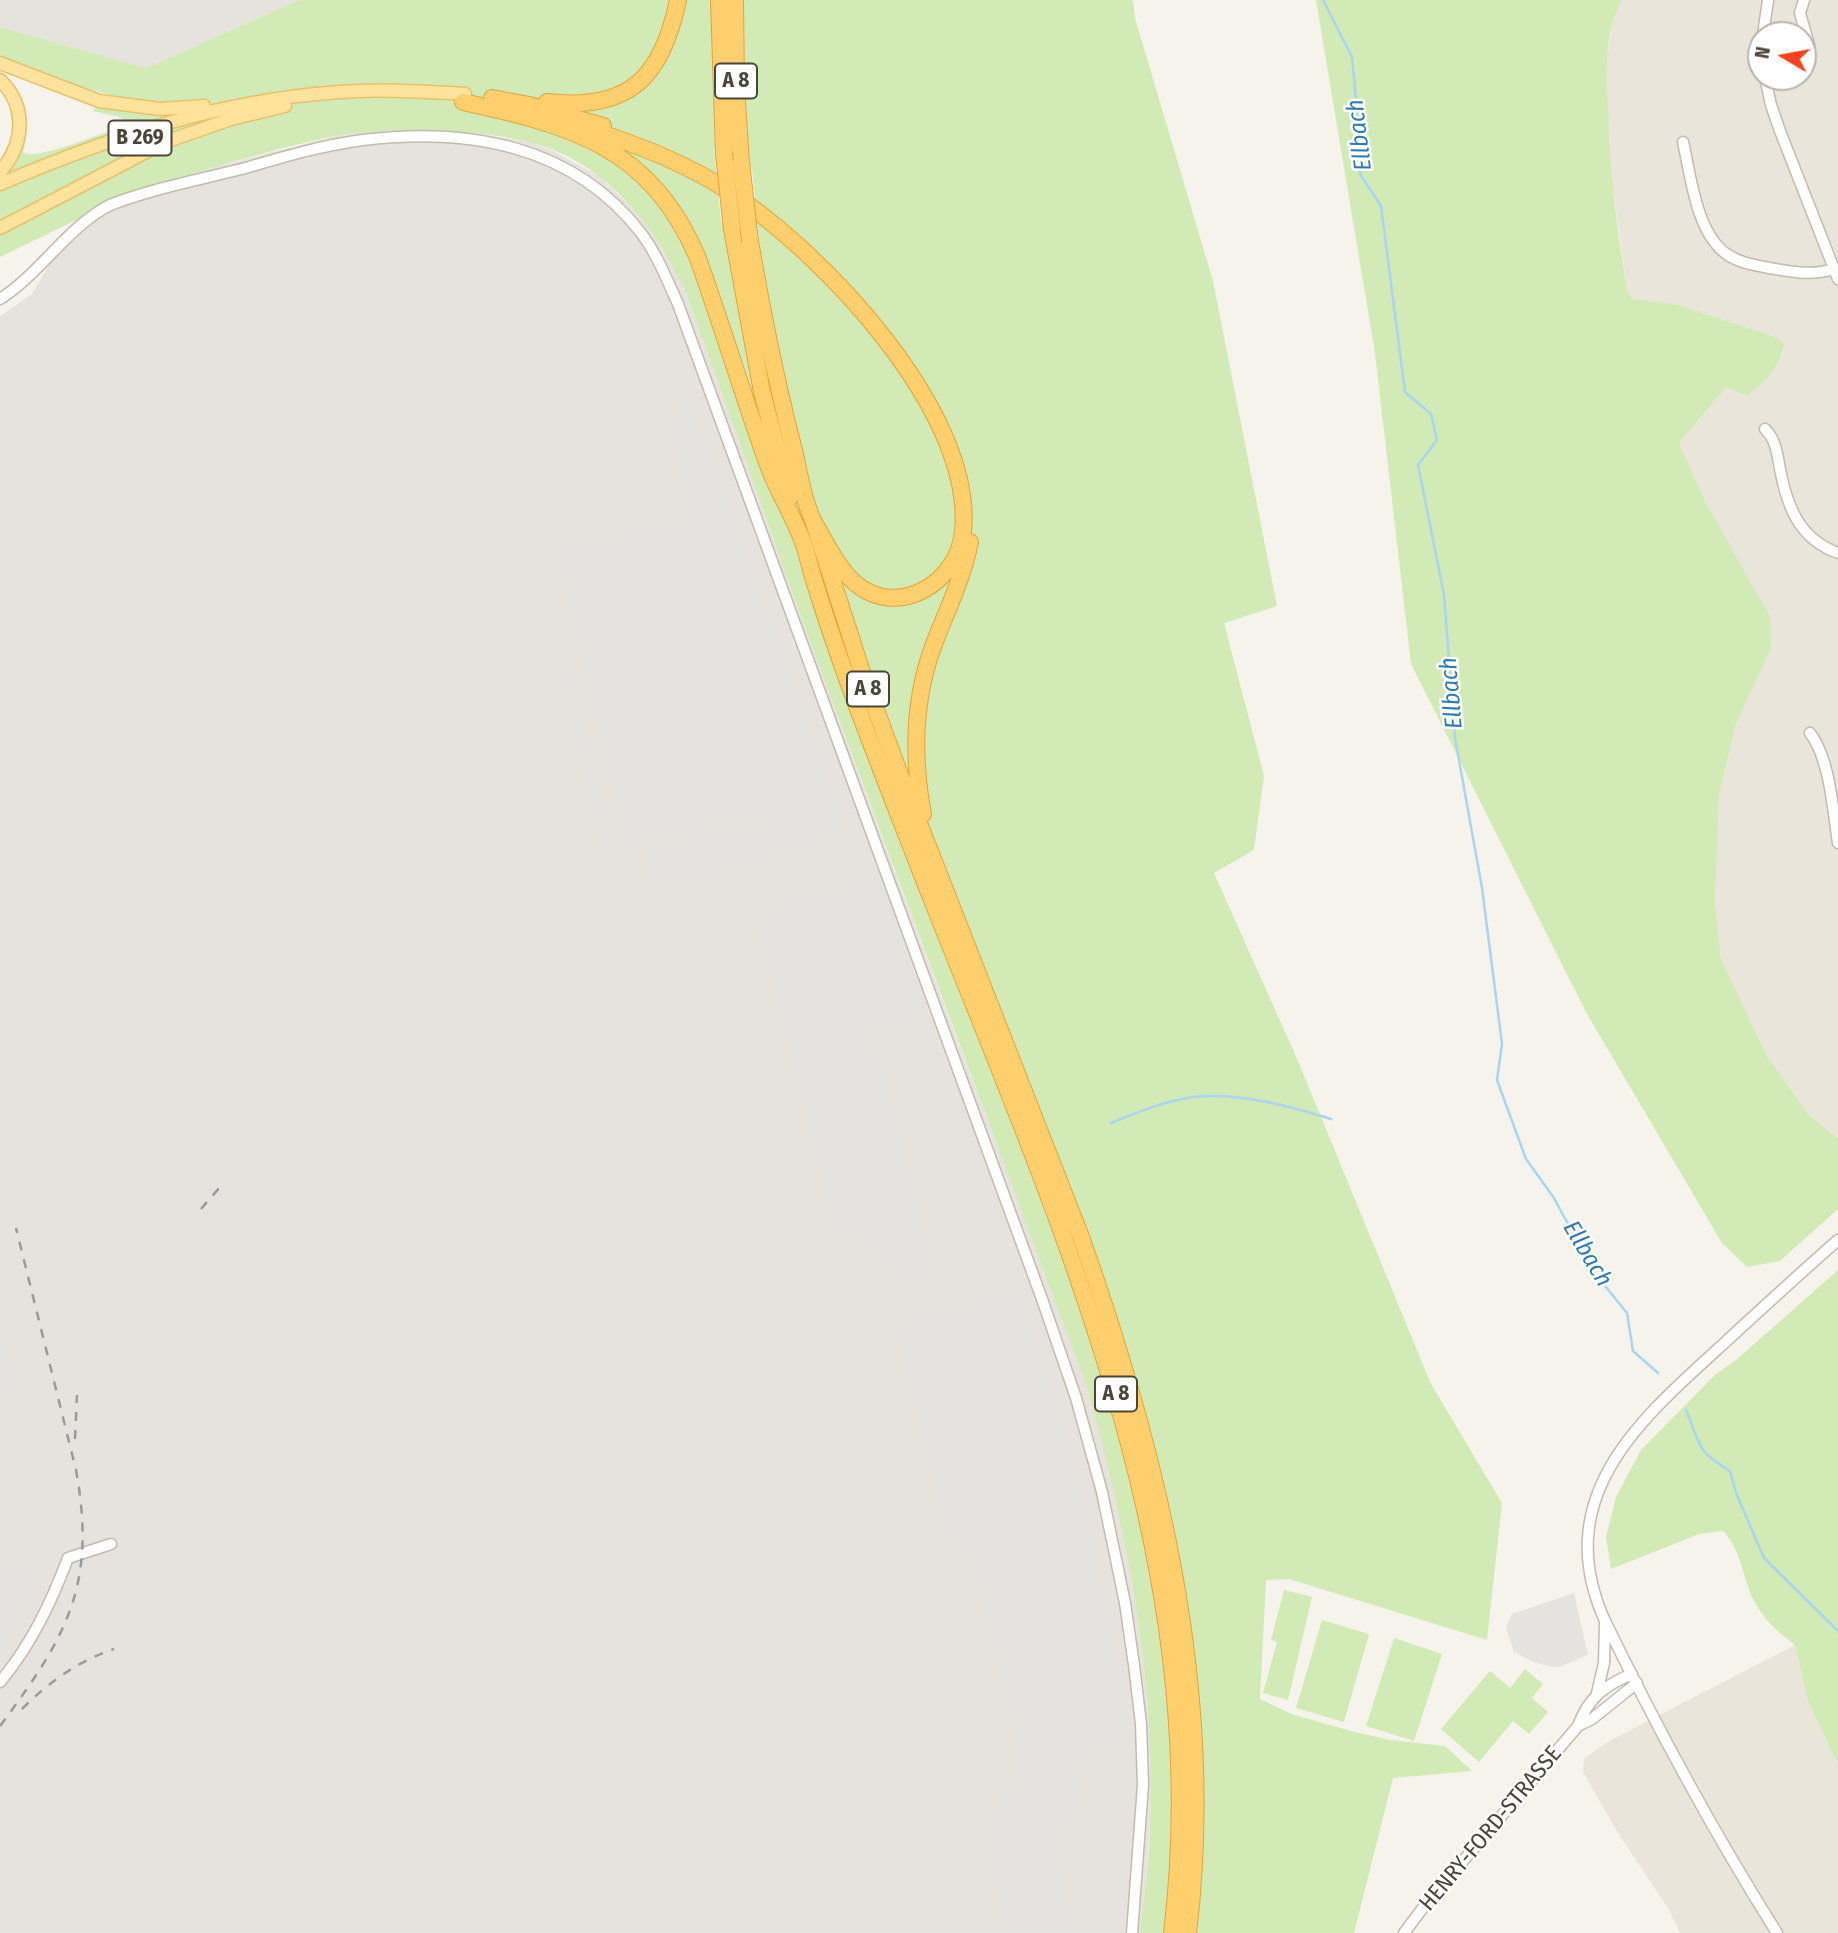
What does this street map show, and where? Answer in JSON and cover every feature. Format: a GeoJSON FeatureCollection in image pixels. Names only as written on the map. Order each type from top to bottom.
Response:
{"type":"FeatureCollection","features":[{"type":"Feature","properties":{"kind":"highway"},"geometry":{"type":"LineString","coordinates":[[464,98],[594,104],[612,98],[629,90],[648,72],[660,55],[671,32],[678,0]]}},
{"type":"Feature","properties":{"kind":"highway","name":"A 8"},"geometry":{"type":"LineString","coordinates":[[719,0],[724,154],[732,229],[762,392],[803,542],[888,788],[1041,1173],[1095,1324],[1130,1444],[1156,1556],[1172,1667],[1179,1788],[1178,1853],[1172,1933]]}},
{"type":"Feature","properties":{"kind":"highway","name":"A 8"},"geometry":{"type":"LineString","coordinates":[[735,0],[741,162],[750,241],[779,390],[813,520],[861,668],[931,855],[1081,1237],[1126,1371],[1154,1473],[1179,1594],[1193,1724],[1194,1851],[1188,1933]]}},
{"type":"Feature","properties":{"kind":"highway"},"geometry":{"type":"LineString","coordinates":[[464,98],[549,117],[613,137],[677,163],[726,189],[759,212],[823,267],[853,299],[903,366],[940,428],[959,477],[964,530],[960,550],[942,578],[914,594],[891,596],[867,591],[855,583],[813,520]]}},
{"type":"Feature","properties":{"kind":"highway"},"geometry":{"type":"LineString","coordinates":[[464,98],[582,134],[629,163],[652,184],[671,207],[686,229],[697,256],[769,470],[803,542]]}},
{"type":"Feature","properties":{"kind":"highway"},"geometry":{"type":"LineString","coordinates":[[464,98],[529,105],[616,130],[680,157],[730,183],[764,206],[828,262],[882,324],[934,400],[959,449],[968,478],[972,506],[967,561],[934,645],[922,682],[917,710],[916,764],[931,855]]}},
{"type":"Feature","properties":{"kind":"highway"},"geometry":{"type":"LineString","coordinates":[[1194,1851],[1202,1933]]}},
{"type":"Feature","properties":{"kind":"main road"},"geometry":{"type":"LineString","coordinates":[[0,64],[99,100],[138,107],[183,108],[288,102]]}},
{"type":"Feature","properties":{"kind":"main road"},"geometry":{"type":"LineString","coordinates":[[0,80],[13,98],[21,122],[16,148],[0,172]]}},
{"type":"Feature","properties":{"kind":"main road","name":"B 269"},"geometry":{"type":"LineString","coordinates":[[0,190],[74,160],[155,133],[288,102],[464,98]]}},
{"type":"Feature","properties":{"kind":"main road"},"geometry":{"type":"LineString","coordinates":[[0,184],[72,154],[154,126],[229,107],[288,102]]}},
{"type":"Feature","properties":{"kind":"main road"},"geometry":{"type":"LineString","coordinates":[[0,229],[165,142],[288,102]]}},
{"type":"Feature","properties":{"kind":"street"},"geometry":{"type":"LineString","coordinates":[[1765,21],[1768,0]]}},
{"type":"Feature","properties":{"kind":"street"},"geometry":{"type":"LineString","coordinates":[[1802,21],[1800,13],[1804,0]]}},
{"type":"Feature","properties":{"kind":"street"},"geometry":{"type":"LineString","coordinates":[[1683,142],[1702,222],[1718,247],[1729,256],[1753,265],[1802,274],[1836,274],[1780,131],[1769,91]]}},
{"type":"Feature","properties":{"kind":"street"},"geometry":{"type":"LineString","coordinates":[[0,299],[18,288],[90,217],[110,205],[306,151],[361,140],[417,136],[463,139],[528,151],[565,167],[585,180],[605,195],[642,235],[662,268],[678,304],[1042,1299],[1086,1432],[1112,1536],[1127,1615],[1140,1712],[1143,1785],[1132,1933]]}},
{"type":"Feature","properties":{"kind":"street"},"geometry":{"type":"LineString","coordinates":[[1765,429],[1774,442],[1786,499],[1794,517],[1809,537],[1838,553]]}},
{"type":"Feature","properties":{"kind":"street"},"geometry":{"type":"LineString","coordinates":[[1810,733],[1817,744],[1826,776],[1838,844]]}},
{"type":"Feature","properties":{"kind":"street"},"geometry":{"type":"LineString","coordinates":[[1777,1933],[1691,1787],[1605,1621],[1590,1575],[1588,1537],[1595,1499],[1609,1465],[1636,1428],[1669,1393],[1838,1240]]}},
{"type":"Feature","properties":{"kind":"street"},"geometry":{"type":"LineString","coordinates":[[0,1682],[18,1661],[50,1605],[68,1558],[111,1544]]}},
{"type":"Feature","properties":{"kind":"street"},"geometry":{"type":"LineString","coordinates":[[1597,1693],[1604,1663],[1605,1621]]}},
{"type":"Feature","properties":{"kind":"street","name":"HENRY-FORD-STRASSE"},"geometry":{"type":"LineString","coordinates":[[1404,1933],[1578,1726],[1584,1710],[1597,1693],[1607,1685],[1634,1678]]}},
{"type":"Feature","properties":{"kind":"street","name":"HENRY-FORD-STRASSE"},"geometry":{"type":"LineString","coordinates":[[1578,1726],[1592,1719],[1634,1678]]}},
{"type":"Feature","properties":{"kind":"shaded area"},"geometry":{"type":"Polygon","coordinates":[[[0,0],[299,0],[146,68],[0,27],[0,0]]]}},
{"type":"Feature","properties":{"kind":"shaded area"},"geometry":{"type":"Polygon","coordinates":[[[1622,0],[1838,0],[1838,1139],[1808,1114],[1767,1056],[1721,959],[1715,903],[1719,795],[1736,724],[1771,649],[1679,443],[1726,387],[1747,396],[1778,362],[1784,345],[1675,304],[1633,299],[1628,293],[1609,161],[1607,60],[1613,16],[1622,0]]]}},
{"type":"Feature","properties":{"kind":"shaded area"},"geometry":{"type":"Polygon","coordinates":[[[371,131],[458,132],[528,141],[599,176],[641,216],[675,268],[688,298],[804,625],[1049,1281],[1086,1384],[1110,1470],[1130,1561],[1151,1732],[1151,1803],[1145,1902],[1140,1933],[0,1933],[0,316],[32,294],[70,230],[114,199],[134,190],[336,136],[371,131]]]}},
{"type":"Feature","properties":{"kind":"shaded area"},"geometry":{"type":"Polygon","coordinates":[[[686,393],[838,807],[839,837],[766,856],[755,812],[629,844],[555,551],[691,517],[669,426],[686,393]]]}},
{"type":"Feature","properties":{"kind":"shaded area"},"geometry":{"type":"Polygon","coordinates":[[[567,668],[612,848],[606,854],[561,673],[567,668]]]}},
{"type":"Feature","properties":{"kind":"shaded area"},"geometry":{"type":"Polygon","coordinates":[[[753,821],[763,862],[654,889],[644,848],[753,821]]]}},
{"type":"Feature","properties":{"kind":"shaded area"},"geometry":{"type":"Polygon","coordinates":[[[877,880],[926,1014],[844,1037],[880,1059],[933,1271],[908,1277],[834,1230],[762,937],[764,924],[774,906],[877,880]]]}},
{"type":"Feature","properties":{"kind":"shaded area"},"geometry":{"type":"Polygon","coordinates":[[[1004,1294],[1014,1295],[1020,1301],[1054,1402],[1088,1520],[1113,1651],[1123,1730],[1121,1747],[1062,1762],[1064,1770],[1075,1767],[1083,1796],[1055,1829],[1052,1840],[1073,1933],[1007,1933],[989,1860],[988,1834],[996,1804],[1019,1772],[1020,1758],[967,1546],[951,1550],[894,1322],[1004,1294]]]}},
{"type":"Feature","properties":{"kind":"shaded area"},"geometry":{"type":"Polygon","coordinates":[[[0,1321],[16,1387],[0,1391],[0,1321]]]}},
{"type":"Feature","properties":{"kind":"shaded area"},"geometry":{"type":"Polygon","coordinates":[[[39,1565],[29,1595],[16,1600],[13,1620],[0,1659],[0,1575],[39,1565]]]}},
{"type":"Feature","properties":{"kind":"shaded area"},"geometry":{"type":"Polygon","coordinates":[[[1574,1593],[1588,1655],[1559,1667],[1552,1667],[1533,1662],[1514,1652],[1506,1628],[1512,1614],[1574,1593]]]}},
{"type":"Feature","properties":{"kind":"shaded area"},"geometry":{"type":"Polygon","coordinates":[[[1795,1645],[1808,1702],[1838,1765],[1838,1933],[1680,1933],[1669,1910],[1618,1833],[1583,1772],[1584,1758],[1613,1739],[1795,1645]]]}},
{"type":"Feature","properties":{"kind":"green space"},"geometry":{"type":"Polygon","coordinates":[[[299,0],[1133,0],[1135,18],[1213,281],[1277,606],[1224,623],[1264,776],[1254,850],[1214,873],[1298,1061],[1431,1384],[1502,1503],[1487,1640],[1289,1579],[1266,1580],[1260,1699],[1294,1715],[1355,1732],[1391,1740],[1445,1746],[1472,1771],[1393,1778],[1354,1933],[1140,1933],[1148,1863],[1151,1793],[1143,1656],[1120,1520],[1086,1384],[804,625],[688,298],[661,246],[625,200],[603,180],[580,163],[553,150],[494,135],[452,131],[401,131],[335,136],[259,154],[134,190],[88,216],[0,257],[0,160],[10,141],[10,112],[25,107],[27,130],[23,153],[32,154],[58,149],[123,127],[127,123],[120,117],[92,111],[111,95],[79,87],[0,58],[0,27],[146,68],[299,0]],[[714,149],[721,221],[760,248],[752,168],[714,149]]]}},
{"type":"Feature","properties":{"kind":"green space"},"geometry":{"type":"Polygon","coordinates":[[[1316,0],[1622,0],[1609,38],[1607,78],[1612,176],[1628,293],[1633,299],[1675,304],[1769,335],[1784,345],[1775,367],[1759,386],[1747,396],[1726,387],[1679,443],[1706,503],[1770,617],[1771,649],[1736,724],[1719,795],[1715,903],[1721,959],[1767,1056],[1808,1114],[1838,1139],[1838,1209],[1780,1261],[1747,1267],[1722,1243],[1587,1014],[1411,664],[1375,353],[1316,0]]]}},
{"type":"Feature","properties":{"kind":"green space"},"geometry":{"type":"Polygon","coordinates":[[[1838,1270],[1838,1765],[1808,1702],[1795,1645],[1772,1626],[1758,1608],[1734,1546],[1723,1531],[1699,1534],[1611,1569],[1606,1537],[1616,1497],[1641,1450],[1716,1374],[1736,1360],[1838,1270]]]}},
{"type":"Feature","properties":{"kind":"green space"},"geometry":{"type":"Polygon","coordinates":[[[1284,1590],[1312,1597],[1288,1700],[1263,1693],[1277,1642],[1271,1640],[1284,1590]]]}},
{"type":"Feature","properties":{"kind":"green space"},"geometry":{"type":"Polygon","coordinates":[[[1322,1620],[1369,1634],[1344,1722],[1296,1708],[1322,1620]]]}},
{"type":"Feature","properties":{"kind":"green space"},"geometry":{"type":"Polygon","coordinates":[[[1394,1638],[1442,1654],[1414,1741],[1366,1726],[1394,1638]]]}},
{"type":"Feature","properties":{"kind":"green space"},"geometry":{"type":"Polygon","coordinates":[[[1525,1669],[1543,1684],[1532,1698],[1548,1712],[1529,1734],[1513,1721],[1479,1762],[1441,1729],[1490,1671],[1510,1688],[1525,1669]]]}},
{"type":"Feature","properties":{"kind":"waterway","name":"Ellbach"},"geometry":{"type":"LineString","coordinates":[[1323,0],[1352,57],[1360,174],[1381,206],[1405,392],[1431,414],[1437,440],[1418,465],[1444,595],[1455,738],[1482,888],[1502,1044],[1497,1080],[1526,1159],[1554,1198],[1593,1271],[1627,1313],[1633,1351],[1658,1373]]}},
{"type":"Feature","properties":{"kind":"waterway"},"geometry":{"type":"LineString","coordinates":[[1111,1123],[1172,1101],[1210,1096],[1263,1101],[1331,1119]]}},
{"type":"Feature","properties":{"kind":"waterway","name":"Ellbach"},"geometry":{"type":"LineString","coordinates":[[1686,1410],[1700,1446],[1710,1458],[1730,1471],[1736,1493],[1764,1558],[1838,1631]]}},
{"type":"Feature","properties":{"kind":"railway"},"geometry":{"type":"LineString","coordinates":[[201,1209],[220,1187]]}},
{"type":"Feature","properties":{"kind":"railway"},"geometry":{"type":"LineString","coordinates":[[0,1726],[59,1636],[79,1578],[82,1546],[82,1510],[76,1470],[16,1228]]}},
{"type":"Feature","properties":{"kind":"railway"},"geometry":{"type":"LineString","coordinates":[[75,1439],[77,1395]]}},
{"type":"Feature","properties":{"kind":"railway"},"geometry":{"type":"LineString","coordinates":[[22,1709],[65,1673],[114,1649]]}}]}
